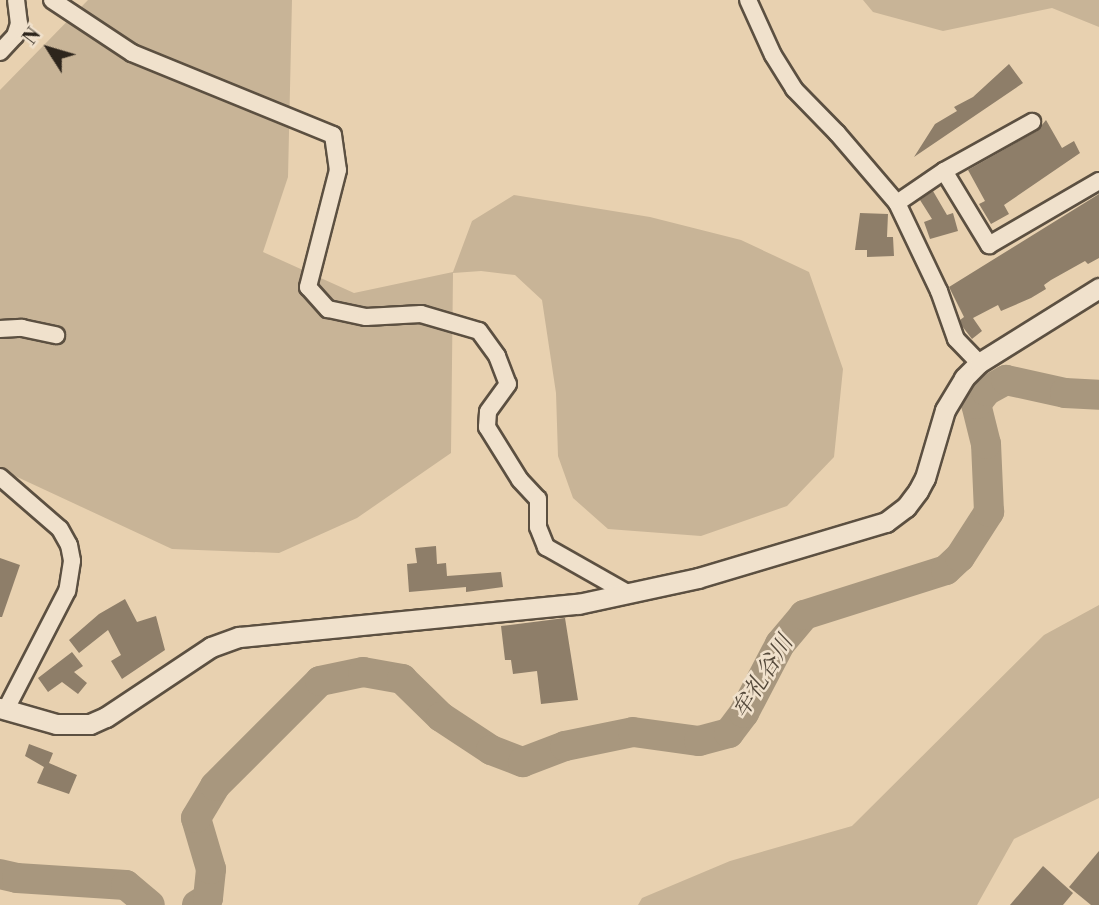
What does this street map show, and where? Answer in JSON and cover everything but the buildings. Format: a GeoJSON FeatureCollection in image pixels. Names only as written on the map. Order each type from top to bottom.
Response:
{"type":"FeatureCollection","features":[{"type":"Feature","properties":{"kind":"street"},"geometry":{"type":"LineString","coordinates":[[0,52],[15,36],[19,24],[16,0]]}},
{"type":"Feature","properties":{"kind":"street"},"geometry":{"type":"LineString","coordinates":[[52,0],[132,53],[333,135],[338,170],[308,286],[328,309],[366,317],[421,314],[479,331],[497,355],[508,384],[488,412],[487,428],[520,480],[538,499],[538,527],[546,547],[629,594]]}},
{"type":"Feature","properties":{"kind":"street"},"geometry":{"type":"LineString","coordinates":[[748,0],[773,55],[794,89],[837,133],[897,203],[939,291],[956,339],[979,363]]}},
{"type":"Feature","properties":{"kind":"street"},"geometry":{"type":"LineString","coordinates":[[897,203],[944,171],[1032,122]]}},
{"type":"Feature","properties":{"kind":"street"},"geometry":{"type":"LineString","coordinates":[[944,171],[989,245],[1099,181]]}},
{"type":"Feature","properties":{"kind":"street"},"geometry":{"type":"LineString","coordinates":[[0,477],[60,529],[69,545],[72,561],[67,591],[3,709],[56,724],[90,724],[106,718],[211,647],[239,637],[528,609],[629,594],[698,578],[886,522],[906,507],[918,491],[945,410],[956,388],[979,363],[1099,288]]}},
{"type":"Feature","properties":{"kind":"street"},"geometry":{"type":"LineString","coordinates":[[0,329],[22,328],[56,335]]}},
{"type":"Feature","properties":{"kind":"shaded area"},"geometry":{"type":"Polygon","coordinates":[[[88,0],[292,0],[288,177],[263,252],[354,293],[453,272],[472,221],[514,195],[650,217],[741,240],[809,272],[843,369],[834,457],[787,506],[701,536],[608,529],[573,498],[558,456],[556,393],[542,300],[515,275],[481,271],[453,273],[451,453],[357,518],[279,553],[172,549],[0,469],[0,90],[88,0]]]}},
{"type":"Feature","properties":{"kind":"shaded area"},"geometry":{"type":"Polygon","coordinates":[[[863,0],[1099,0],[1099,27],[1052,8],[943,31],[873,12],[863,0]]]}},
{"type":"Feature","properties":{"kind":"shaded area"},"geometry":{"type":"Polygon","coordinates":[[[1099,605],[1099,798],[1014,839],[977,905],[638,905],[642,898],[730,861],[852,826],[1044,635],[1099,605]]]}},
{"type":"Feature","properties":{"kind":"waterway","name":"牟礼谷川"},"geometry":{"type":"LineString","coordinates":[[197,905],[208,898],[211,869],[196,818],[215,786],[320,681],[363,672],[402,679],[441,717],[491,750],[523,762],[565,746],[633,732],[699,741],[729,733],[744,713],[780,644],[804,615],[946,570],[960,557],[989,512],[986,444],[976,404],[986,391],[1006,380],[1065,393],[1099,395]]}},
{"type":"Feature","properties":{"kind":"waterway","name":"牟礼谷川"},"geometry":{"type":"LineString","coordinates":[[0,874],[17,878],[126,885],[150,905]]}}]}
